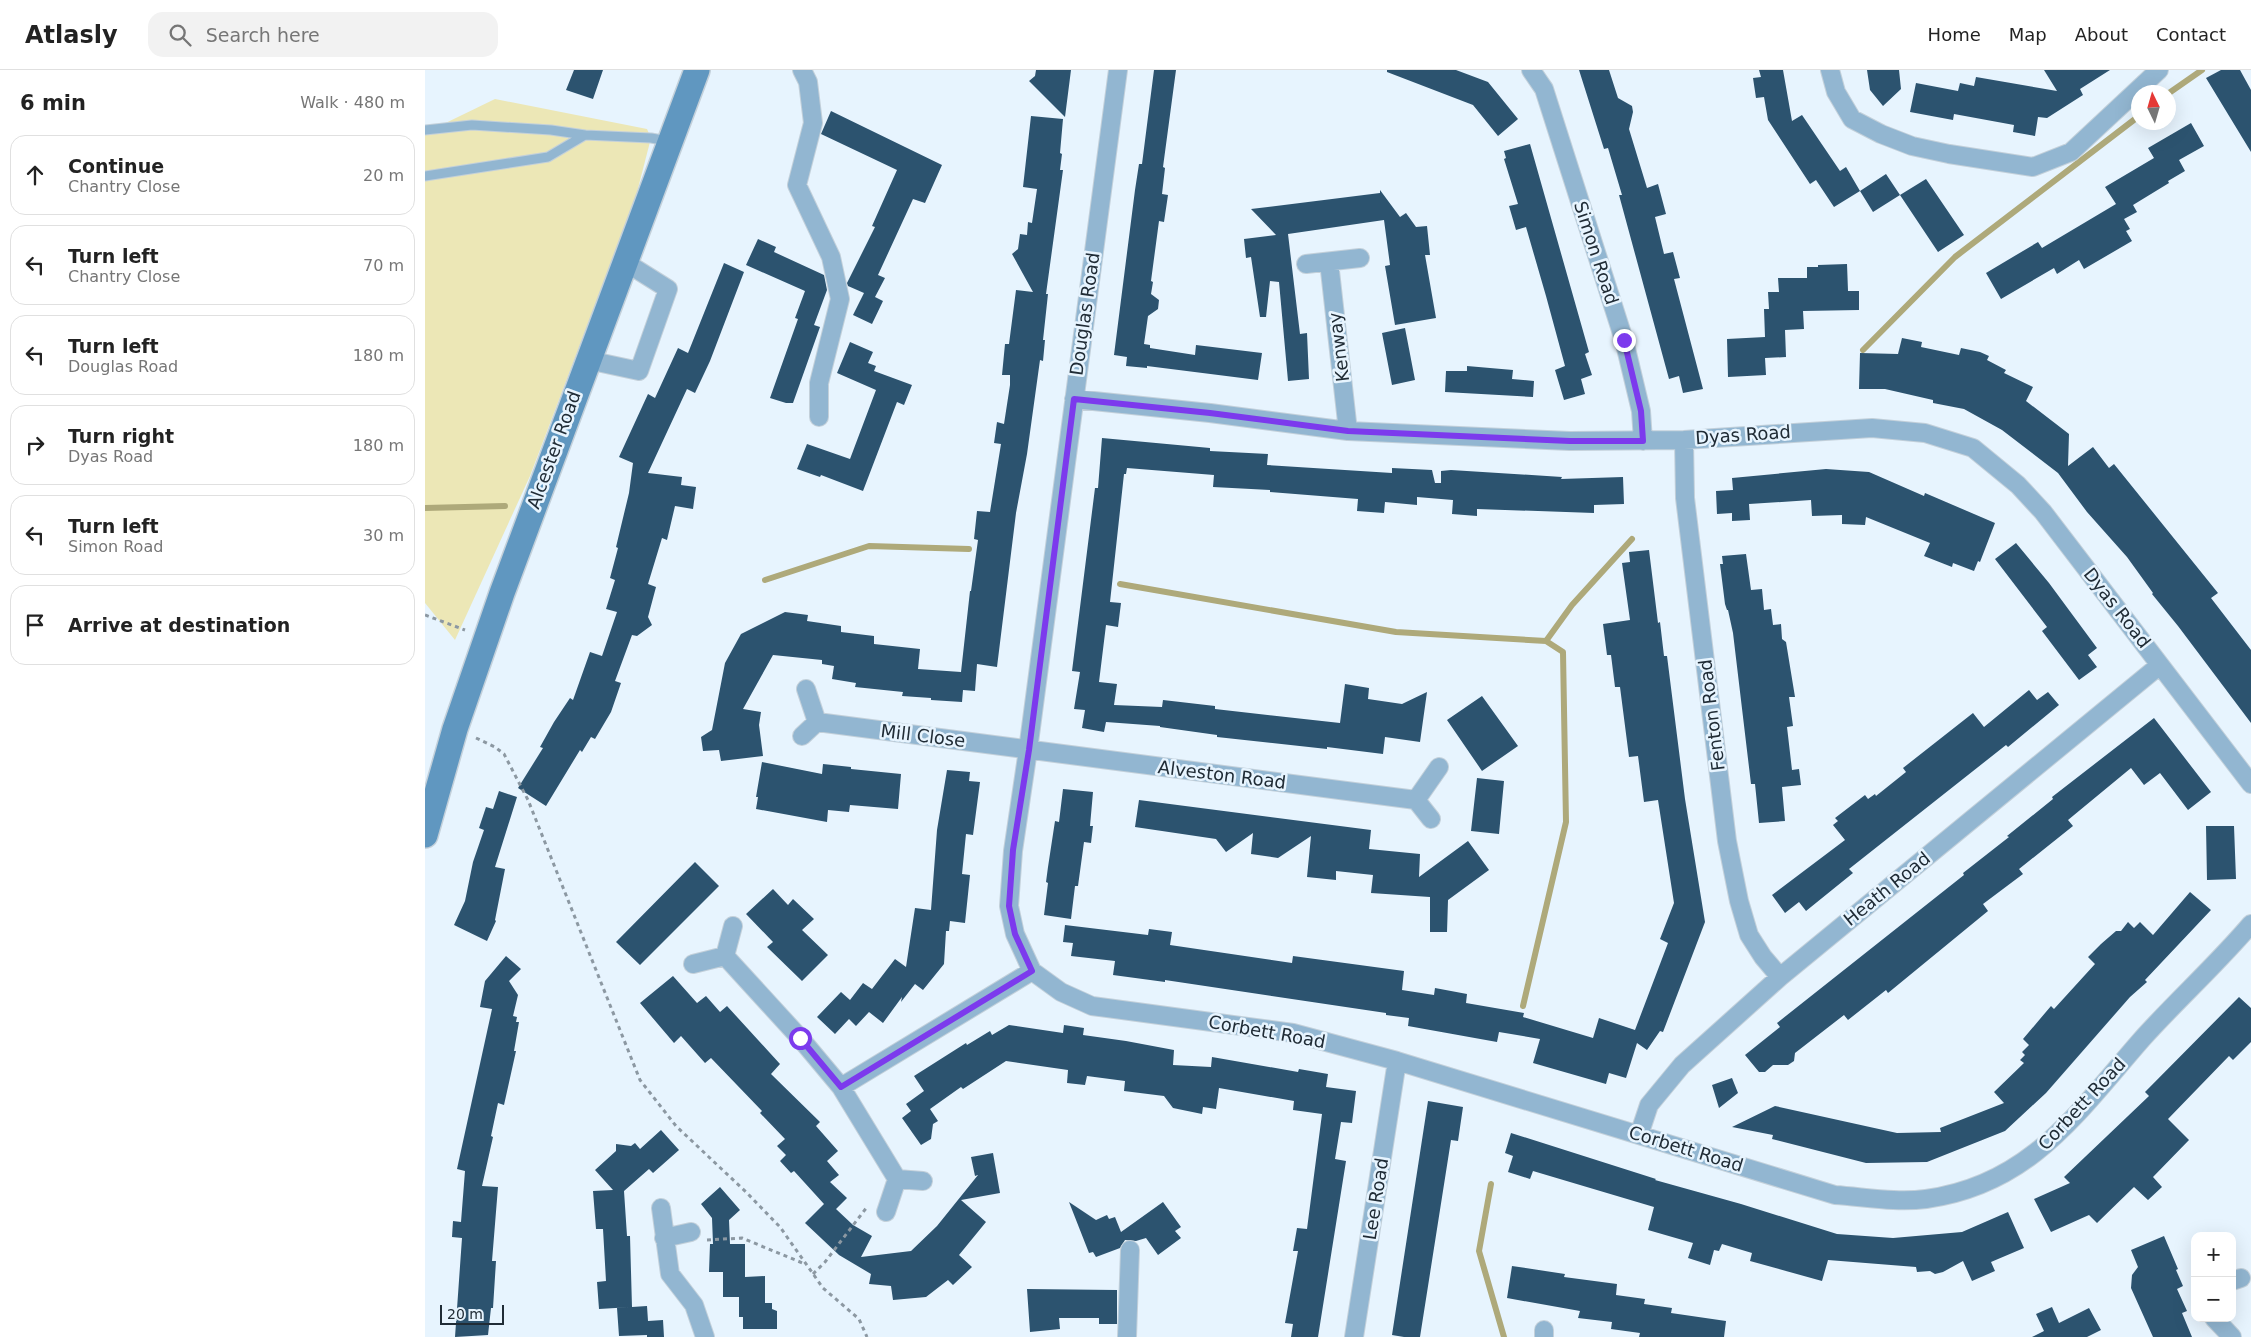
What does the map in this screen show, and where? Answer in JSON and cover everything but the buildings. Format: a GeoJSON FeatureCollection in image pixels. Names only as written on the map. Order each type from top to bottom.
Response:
{"type":"FeatureCollection","features":[{"type":"Feature","properties":{"kind":"street","name":"Alcester Road"},"geometry":{"type":"LineString","coordinates":[[425,835],[455,729],[486,638],[697,70]]}},
{"type":"Feature","properties":{"kind":"street"},"geometry":{"type":"LineString","coordinates":[[802,70],[808,82],[813,123],[797,185],[831,257],[840,299],[819,383],[819,417]]}},
{"type":"Feature","properties":{"kind":"street","name":"Douglas Road"},"geometry":{"type":"LineString","coordinates":[[1032,971],[1015,934],[1009,906],[1013,850],[1029,750],[1118,70]]}},
{"type":"Feature","properties":{"kind":"street","name":"Simon Road"},"geometry":{"type":"LineString","coordinates":[[1531,70],[1544,90],[1624,340],[1641,411],[1643,441]]}},
{"type":"Feature","properties":{"kind":"street"},"geometry":{"type":"LineString","coordinates":[[1830,70],[1836,92],[1853,119],[1881,134],[1912,146],[1949,154],[2033,167],[2071,152],[2159,70]]}},
{"type":"Feature","properties":{"kind":"street"},"geometry":{"type":"LineString","coordinates":[[1306,264],[1360,258]]}},
{"type":"Feature","properties":{"kind":"street"},"geometry":{"type":"LineString","coordinates":[[588,360],[639,371],[668,288],[625,262]]}},
{"type":"Feature","properties":{"kind":"street","name":"Kenway"},"geometry":{"type":"LineString","coordinates":[[1329,262],[1348,431]]}},
{"type":"Feature","properties":{"kind":"street","name":"Dyas Road"},"geometry":{"type":"LineString","coordinates":[[1074,399],[1210,413],[1348,431],[1570,441],[1643,441],[1872,428],[1925,433],[1973,448],[2018,485],[2043,512],[2251,784]]}},
{"type":"Feature","properties":{"kind":"street","name":"Fenton Road"},"geometry":{"type":"LineString","coordinates":[[1684,440],[1685,498],[1727,841],[1743,919],[1749,935],[1763,957],[1780,977]]}},
{"type":"Feature","properties":{"kind":"street","name":"Heath Road"},"geometry":{"type":"LineString","coordinates":[[1639,1135],[1649,1105],[1682,1065],[1780,977],[2160,665]]}},
{"type":"Feature","properties":{"kind":"street"},"geometry":{"type":"LineString","coordinates":[[802,736],[817,722],[806,689]]}},
{"type":"Feature","properties":{"kind":"street","name":"Mill Close"},"geometry":{"type":"LineString","coordinates":[[817,722],[1029,750]]}},
{"type":"Feature","properties":{"kind":"street","name":"Alveston Road"},"geometry":{"type":"LineString","coordinates":[[1029,750],[1416,800]]}},
{"type":"Feature","properties":{"kind":"street"},"geometry":{"type":"LineString","coordinates":[[1431,819],[1416,800],[1439,767]]}},
{"type":"Feature","properties":{"kind":"street"},"geometry":{"type":"LineString","coordinates":[[725,956],[733,926]]}},
{"type":"Feature","properties":{"kind":"street","name":"Corbett Road"},"geometry":{"type":"LineString","coordinates":[[1032,971],[1061,992],[1092,1006],[1293,1033],[1397,1061],[1835,1195],[1895,1200],[1925,1199],[1973,1188],[1990,1181],[2022,1164],[2056,1136],[2150,1030],[2249,929]]}},
{"type":"Feature","properties":{"kind":"street"},"geometry":{"type":"LineString","coordinates":[[693,964],[725,956]]}},
{"type":"Feature","properties":{"kind":"street"},"geometry":{"type":"LineString","coordinates":[[725,956],[800,1038],[841,1087],[897,1179],[886,1212]]}},
{"type":"Feature","properties":{"kind":"street"},"geometry":{"type":"LineString","coordinates":[[841,1087],[1032,971]]}},
{"type":"Feature","properties":{"kind":"street","name":"Lee Road"},"geometry":{"type":"LineString","coordinates":[[1354,1337],[1397,1061]]}},
{"type":"Feature","properties":{"kind":"street"},"geometry":{"type":"LineString","coordinates":[[897,1179],[923,1180]]}},
{"type":"Feature","properties":{"kind":"street"},"geometry":{"type":"LineString","coordinates":[[661,1208],[670,1274],[694,1305],[705,1337]]}},
{"type":"Feature","properties":{"kind":"street"},"geometry":{"type":"LineString","coordinates":[[664,1238],[691,1232]]}},
{"type":"Feature","properties":{"kind":"street"},"geometry":{"type":"LineString","coordinates":[[1127,1337],[1130,1250]]}},
{"type":"Feature","properties":{"kind":"street"},"geometry":{"type":"LineString","coordinates":[[2218,1322],[2232,1337]]}},
{"type":"Feature","properties":{"kind":"lane"},"geometry":{"type":"LineString","coordinates":[[425,130],[472,124],[651,138],[671,142]]}},
{"type":"Feature","properties":{"kind":"lane"},"geometry":{"type":"LineString","coordinates":[[425,176],[548,157],[585,134]]}},
{"type":"Feature","properties":{"kind":"path"},"geometry":{"type":"LineString","coordinates":[[425,616],[486,638]]}},
{"type":"Feature","properties":{"kind":"path"},"geometry":{"type":"LineString","coordinates":[[455,729],[495,747],[504,754],[508,761],[528,800],[640,1080],[676,1126],[780,1227],[823,1288],[859,1319],[867,1337]]}},
{"type":"Feature","properties":{"kind":"path"},"geometry":{"type":"LineString","coordinates":[[813,1274],[825,1262],[867,1207],[886,1212]]}},
{"type":"Feature","properties":{"kind":"path"},"geometry":{"type":"LineString","coordinates":[[691,1232],[697,1240],[741,1238],[807,1265]]}},
{"type":"Feature","properties":{"kind":"shaded area"},"geometry":{"type":"Polygon","coordinates":[[[495,99],[647,129],[651,138],[635,200],[530,476],[455,640],[425,603],[425,133],[495,99]]]}},
{"type":"Feature","properties":{"kind":"waterway"},"geometry":{"type":"LineString","coordinates":[[2176,88],[2202,70]]}},
{"type":"Feature","properties":{"kind":"waterway"},"geometry":{"type":"LineString","coordinates":[[1863,350],[1955,257],[2131,122]]}},
{"type":"Feature","properties":{"kind":"waterway"},"geometry":{"type":"LineString","coordinates":[[425,508],[505,506]]}},
{"type":"Feature","properties":{"kind":"waterway"},"geometry":{"type":"LineString","coordinates":[[1120,584],[1396,632],[1546,641],[1572,605],[1632,539]]}},
{"type":"Feature","properties":{"kind":"waterway"},"geometry":{"type":"LineString","coordinates":[[765,580],[869,546],[969,549]]}},
{"type":"Feature","properties":{"kind":"waterway"},"geometry":{"type":"LineString","coordinates":[[1523,1006],[1566,822],[1563,652],[1546,641]]}},
{"type":"Feature","properties":{"kind":"waterway"},"geometry":{"type":"LineString","coordinates":[[1491,1184],[1479,1251],[1504,1337]]}},
{"type":"Feature","properties":{"kind":"route"},"geometry":{"type":"LineString","coordinates":[[800,1038],[841,1087],[1032,971],[1015,934],[1009,906],[1013,850],[1029,750],[1074,399],[1210,413],[1348,431],[1570,441],[1643,441],[1641,411],[1624,340]]}}]}
